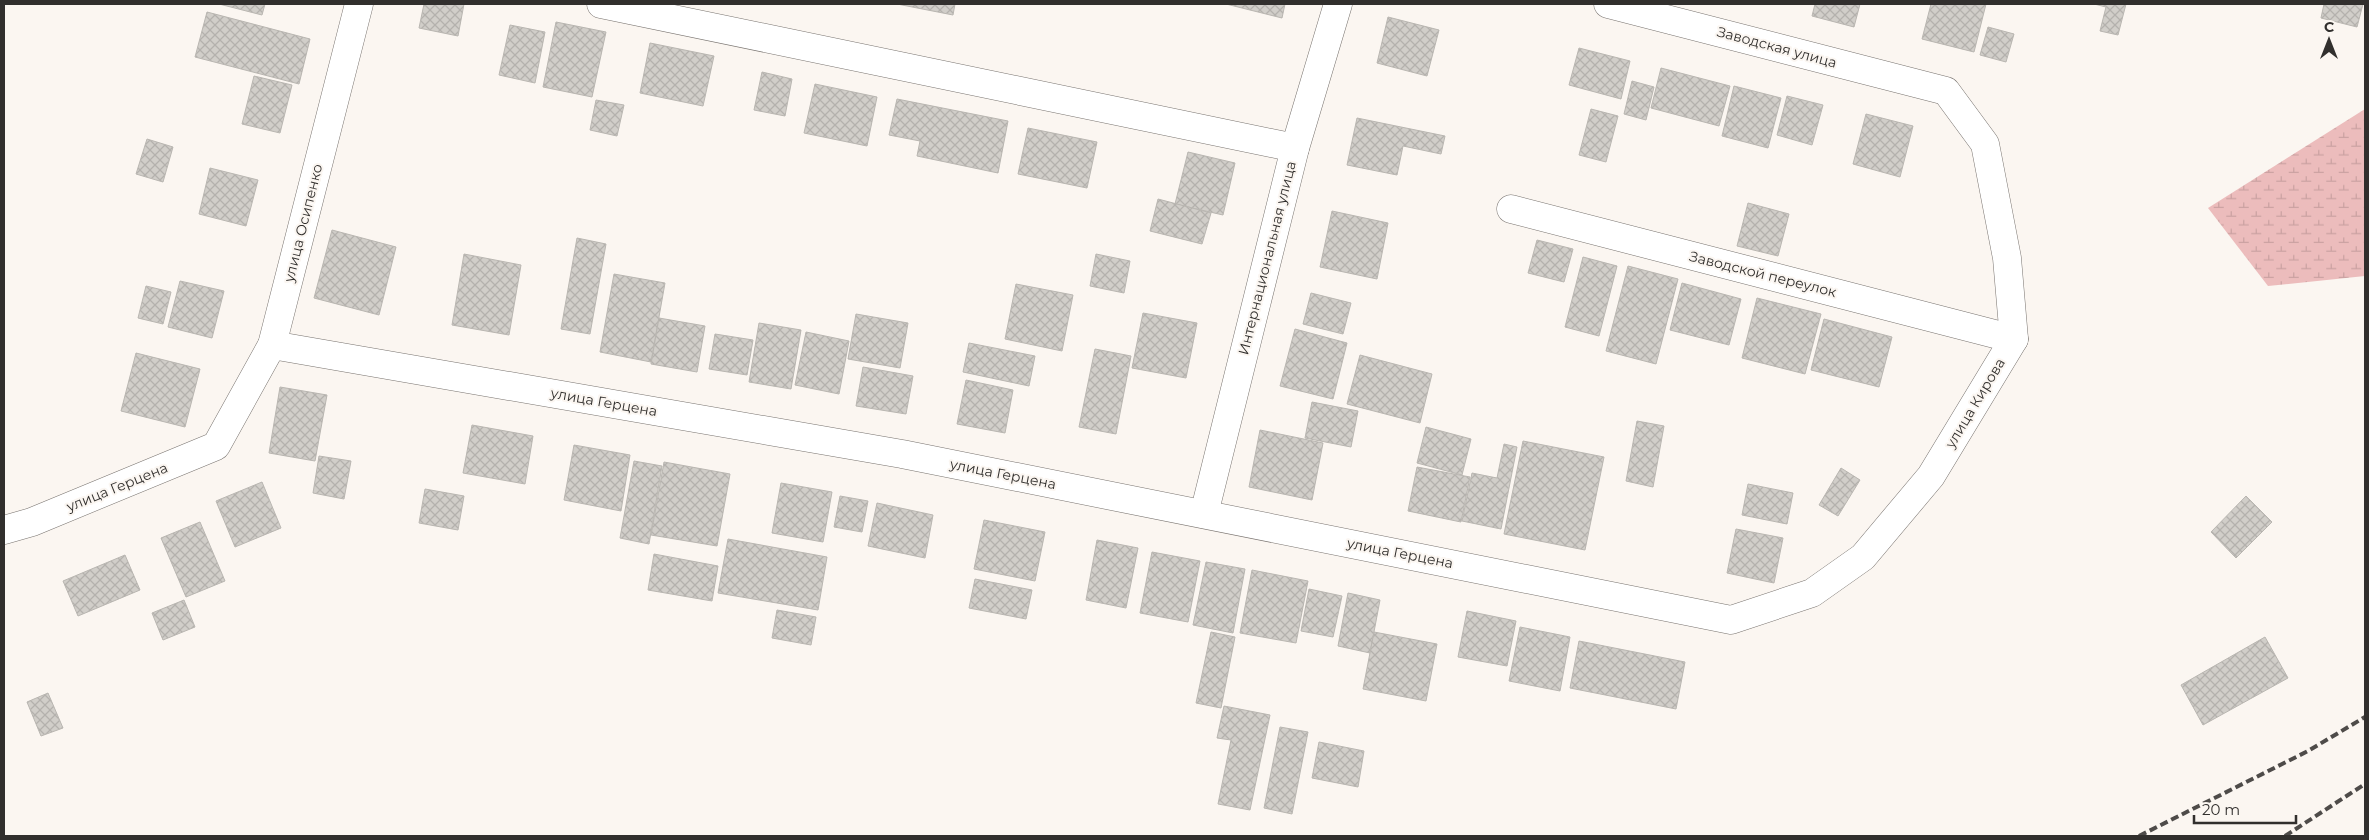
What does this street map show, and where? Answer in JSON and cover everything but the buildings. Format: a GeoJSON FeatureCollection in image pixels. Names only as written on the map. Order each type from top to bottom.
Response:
{"type":"FeatureCollection","features":[{"type":"Feature","properties":{"kind":"street","name":"улица Осипенко"},"geometry":{"type":"LineString","coordinates":[[223,433],[272,344],[359,4]]}},
{"type":"Feature","properties":{"kind":"street"},"geometry":{"type":"LineString","coordinates":[[601,4],[1295,148]]}},
{"type":"Feature","properties":{"kind":"street","name":"Интернациональная улица"},"geometry":{"type":"LineString","coordinates":[[1204,514],[1295,148],[1338,4]]}},
{"type":"Feature","properties":{"kind":"street","name":"Заводская улица"},"geometry":{"type":"LineString","coordinates":[[1608,4],[1946,91],[1985,144],[2007,258],[2014,339]]}},
{"type":"Feature","properties":{"kind":"street","name":"Заводской переулок"},"geometry":{"type":"LineString","coordinates":[[1511,209],[2014,339]]}},
{"type":"Feature","properties":{"kind":"street","name":"улица Кирова"},"geometry":{"type":"LineString","coordinates":[[1731,620],[1812,593],[1863,557],[1932,476],[2014,339]]}},
{"type":"Feature","properties":{"kind":"street","name":"улица Герцена"},"geometry":{"type":"LineString","coordinates":[[272,344],[902,454],[1731,620]]}},
{"type":"Feature","properties":{"kind":"street","name":"улица Герцена"},"geometry":{"type":"LineString","coordinates":[[4,530],[32,522],[216,446],[223,433]]}},
{"type":"Feature","properties":{"kind":"green space"},"geometry":{"type":"Polygon","coordinates":[[[2365,109],[2365,276],[2268,286],[2208,208],[2365,109]]]}},
{"type":"Feature","properties":{"kind":"railway"},"geometry":{"type":"LineString","coordinates":[[2139,836],[2308,751],[2365,717]]}},
{"type":"Feature","properties":{"kind":"railway"},"geometry":{"type":"LineString","coordinates":[[2285,836],[2365,784]]}}]}
